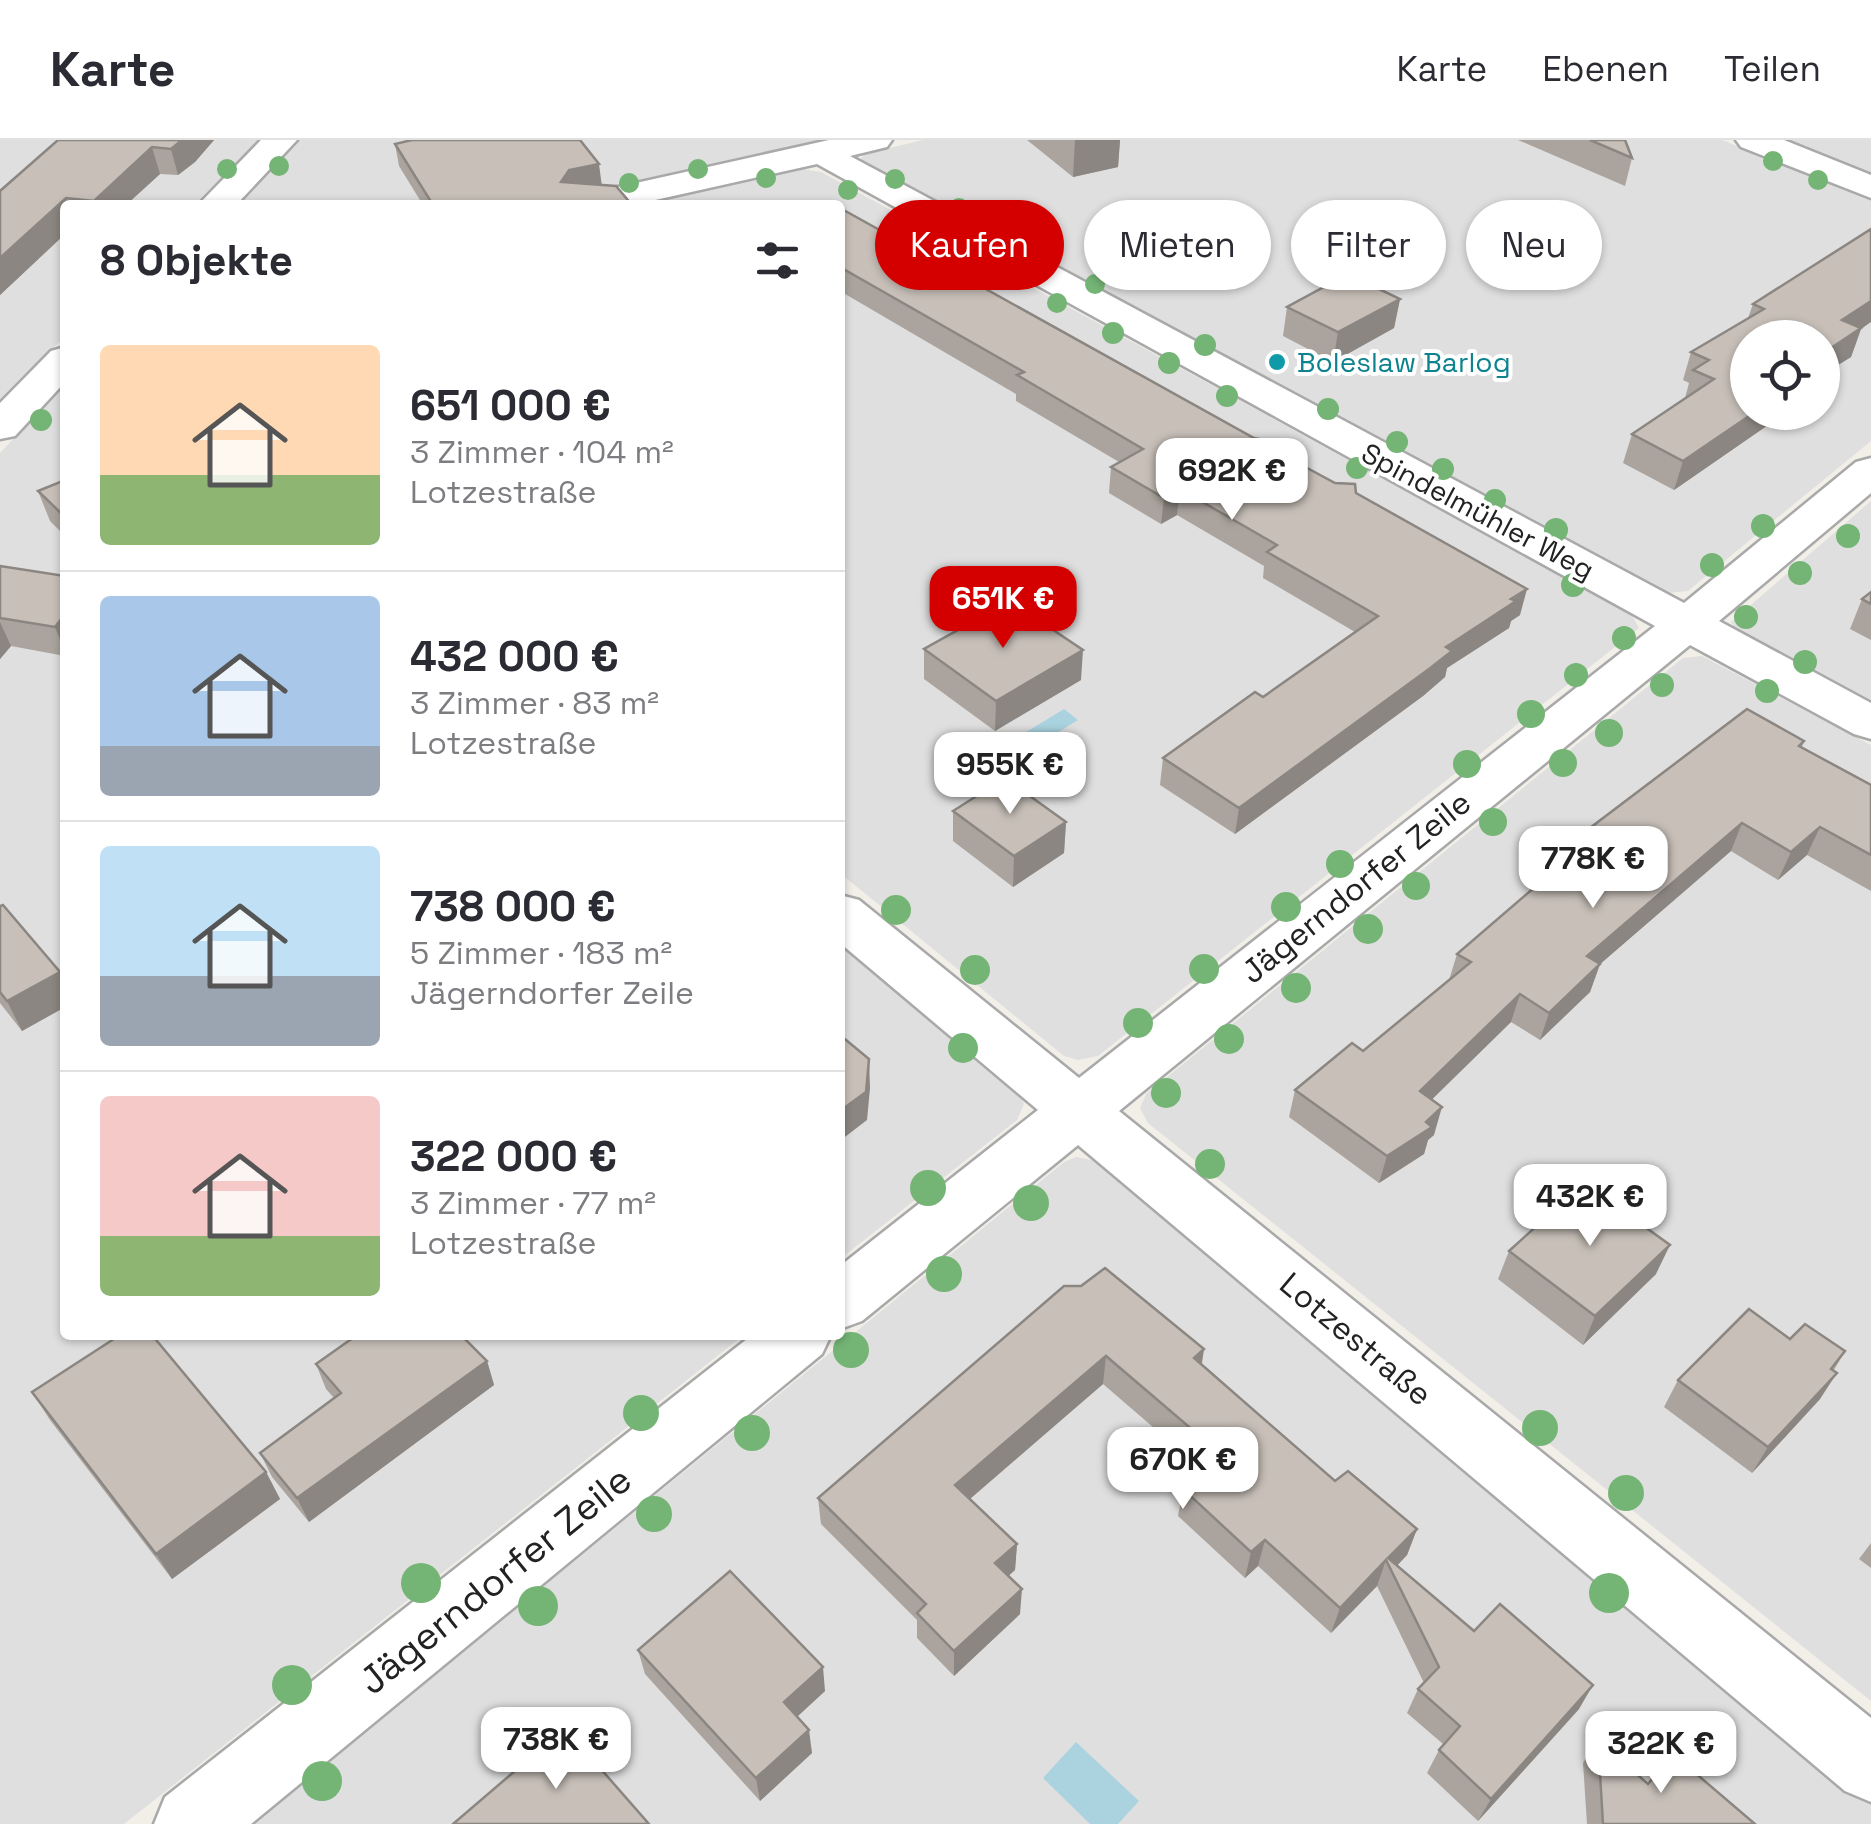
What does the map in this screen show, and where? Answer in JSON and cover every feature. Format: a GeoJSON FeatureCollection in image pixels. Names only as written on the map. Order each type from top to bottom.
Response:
{"type":"FeatureCollection","features":[{"type":"Feature","properties":{"kind":"street"},"geometry":{"type":"LineString","coordinates":[[221,200],[280,140]]}},
{"type":"Feature","properties":{"kind":"street"},"geometry":{"type":"LineString","coordinates":[[608,200],[875,140]]}},
{"type":"Feature","properties":{"kind":"street"},"geometry":{"type":"LineString","coordinates":[[1753,140],[1871,187]]}},
{"type":"Feature","properties":{"kind":"street","name":"Spindelmühler Weg"},"geometry":{"type":"LineString","coordinates":[[824,152],[839,166],[1871,723]]}},
{"type":"Feature","properties":{"kind":"street"},"geometry":{"type":"LineString","coordinates":[[0,427],[60,365]]}},
{"type":"Feature","properties":{"kind":"street","name":"Jägerndorfer Zeile"},"geometry":{"type":"LineString","coordinates":[[845,1298],[1684,622],[1800,534],[1871,471]]}},
{"type":"Feature","properties":{"kind":"street","name":"Lotzestraße"},"geometry":{"type":"LineString","coordinates":[[845,918],[1871,1765]]}},
{"type":"Feature","properties":{"kind":"street","name":"Jägerndorfer Zeile"},"geometry":{"type":"LineString","coordinates":[[192,1824],[793,1340]]}},
{"type":"Feature","properties":{"kind":"shaded area"},"geometry":{"type":"Polygon","coordinates":[[[0,140],[258,140],[199,200],[60,200],[60,341],[0,402],[0,140]]]}},
{"type":"Feature","properties":{"kind":"shaded area"},"geometry":{"type":"Polygon","coordinates":[[[299,140],[836,140],[567,200],[243,200],[299,140]]]}},
{"type":"Feature","properties":{"kind":"shaded area"},"geometry":{"type":"Polygon","coordinates":[[[923,140],[1722,140],[1871,199],[1871,441],[1688,591],[1668,593],[1101,290],[1271,290],[1271,200],[1084,200],[1084,281],[1064,270],[1064,200],[932,200],[859,161],[865,154],[923,140]]]}},
{"type":"Feature","properties":{"kind":"shaded area"},"geometry":{"type":"Polygon","coordinates":[[[1776,140],[1871,140],[1871,177],[1776,140]]]}},
{"type":"Feature","properties":{"kind":"shaded area"},"geometry":{"type":"Polygon","coordinates":[[[796,168],[821,172],[875,201],[875,290],[1037,290],[1631,614],[1639,628],[1098,1056],[1078,1060],[1064,1056],[845,877],[845,200],[658,200],[796,168]]]}},
{"type":"Feature","properties":{"kind":"shaded area"},"geometry":{"type":"Polygon","coordinates":[[[60,390],[60,1340],[738,1340],[124,1824],[0,1824],[0,453],[60,390]]]}},
{"type":"Feature","properties":{"kind":"shaded area"},"geometry":{"type":"Polygon","coordinates":[[[1871,501],[1871,704],[1738,633],[1731,622],[1871,501]]]}},
{"type":"Feature","properties":{"kind":"shaded area"},"geometry":{"type":"Polygon","coordinates":[[[1702,656],[1871,745],[1871,1701],[1148,1123],[1140,1108],[1146,1094],[1683,658],[1702,656]]]}},
{"type":"Feature","properties":{"kind":"shaded area"},"geometry":{"type":"Polygon","coordinates":[[[845,947],[1019,1092],[1024,1104],[1017,1120],[845,1255],[845,947]]]}},
{"type":"Feature","properties":{"kind":"shaded area"},"geometry":{"type":"Polygon","coordinates":[[[1076,1157],[1102,1162],[1871,1801],[1871,1824],[252,1824],[1064,1162],[1076,1157]]]}},
{"type":"Feature","properties":{"kind":"water"},"geometry":{"type":"Polygon","coordinates":[[[1064,709],[1078,720],[1005,765],[990,754],[1064,709]]]}},
{"type":"Feature","properties":{"kind":"water"},"geometry":{"type":"Polygon","coordinates":[[[1076,1742],[1139,1801],[1118,1824],[1090,1824],[1043,1778],[1076,1742]]]}},
{"type":"Feature","properties":{"kind":"building"},"geometry":{"type":"Polygon","coordinates":[[[58,140],[182,140],[171,149],[152,147],[95,200],[60,200],[0,258],[0,191],[58,140]]]}},
{"type":"Feature","properties":{"kind":"building"},"geometry":{"type":"Polygon","coordinates":[[[412,140],[580,140],[599,164],[569,170],[561,182],[616,186],[628,200],[430,200],[395,144],[412,140]]]}},
{"type":"Feature","properties":{"kind":"building"},"geometry":{"type":"Polygon","coordinates":[[[1590,140],[1625,140],[1632,158],[1590,140]]]}},
{"type":"Feature","properties":{"kind":"building"},"geometry":{"type":"Polygon","coordinates":[[[845,211],[875,227],[875,287],[845,270],[845,211]]]}},
{"type":"Feature","properties":{"kind":"building"},"geometry":{"type":"Polygon","coordinates":[[[1871,229],[1871,301],[1842,320],[1861,328],[1840,342],[1840,320],[1745,320],[1764,309],[1753,304],[1871,229]]]}},
{"type":"Feature","properties":{"kind":"building"},"geometry":{"type":"Polygon","coordinates":[[[880,290],[988,290],[1254,438],[1282,444],[1285,456],[1335,483],[1355,484],[1356,493],[1527,589],[1511,599],[1516,601],[1446,647],[1452,651],[1429,669],[1239,808],[1163,758],[1255,692],[1263,697],[1378,616],[1267,552],[1277,545],[1180,489],[1164,498],[1111,467],[1143,449],[1017,375],[1024,372],[880,290]]]}},
{"type":"Feature","properties":{"kind":"building"},"geometry":{"type":"Polygon","coordinates":[[[1318,290],[1381,290],[1400,299],[1338,332],[1287,307],[1318,290]]]}},
{"type":"Feature","properties":{"kind":"building"},"geometry":{"type":"Polygon","coordinates":[[[1730,329],[1730,429],[1683,461],[1632,434],[1714,379],[1693,370],[1709,360],[1691,352],[1730,329]]]}},
{"type":"Feature","properties":{"kind":"building"},"geometry":{"type":"Polygon","coordinates":[[[60,482],[60,512],[38,491],[60,482]]]}},
{"type":"Feature","properties":{"kind":"building"},"geometry":{"type":"Polygon","coordinates":[[[0,566],[60,575],[60,620],[55,627],[0,618],[0,566]]]}},
{"type":"Feature","properties":{"kind":"building"},"geometry":{"type":"Polygon","coordinates":[[[1010,601],[1083,650],[996,701],[924,649],[1010,601]]]}},
{"type":"Feature","properties":{"kind":"building"},"geometry":{"type":"Polygon","coordinates":[[[1747,709],[1804,741],[1799,746],[1871,785],[1871,855],[1820,827],[1791,852],[1742,823],[1587,956],[1600,964],[1549,1013],[1520,994],[1420,1091],[1442,1107],[1426,1122],[1432,1127],[1387,1156],[1295,1090],[1352,1043],[1363,1051],[1471,962],[1457,954],[1571,856],[1568,854],[1595,831],[1590,828],[1747,709]]]}},
{"type":"Feature","properties":{"kind":"building"},"geometry":{"type":"Polygon","coordinates":[[[1005,778],[1066,822],[1014,856],[953,811],[1005,778]]]}},
{"type":"Feature","properties":{"kind":"building"},"geometry":{"type":"Polygon","coordinates":[[[3,905],[60,972],[7,1001],[0,992],[3,905]]]}},
{"type":"Feature","properties":{"kind":"building"},"geometry":{"type":"Polygon","coordinates":[[[845,1039],[869,1059],[866,1092],[845,1107],[845,1039]]]}},
{"type":"Feature","properties":{"kind":"building"},"geometry":{"type":"Polygon","coordinates":[[[1584,1183],[1670,1245],[1595,1316],[1509,1251],[1584,1183]]]}},
{"type":"Feature","properties":{"kind":"building"},"geometry":{"type":"Polygon","coordinates":[[[1105,1268],[1204,1349],[1194,1358],[1335,1481],[1348,1471],[1417,1529],[1388,1558],[1474,1631],[1500,1604],[1593,1685],[1491,1799],[1439,1750],[1460,1726],[1418,1689],[1439,1667],[1386,1560],[1340,1608],[1265,1540],[1251,1552],[1183,1489],[1222,1455],[1106,1356],[955,1485],[1017,1544],[995,1563],[1022,1589],[954,1651],[917,1613],[926,1604],[818,1498],[1064,1286],[1081,1286],[1105,1268]]]}},
{"type":"Feature","properties":{"kind":"building"},"geometry":{"type":"Polygon","coordinates":[[[1749,1309],[1790,1339],[1805,1324],[1845,1351],[1831,1369],[1837,1373],[1768,1447],[1678,1380],[1749,1309]]]}},
{"type":"Feature","properties":{"kind":"building"},"geometry":{"type":"Polygon","coordinates":[[[112,1340],[156,1340],[266,1472],[156,1554],[32,1392],[112,1340]]]}},
{"type":"Feature","properties":{"kind":"building"},"geometry":{"type":"Polygon","coordinates":[[[350,1340],[466,1340],[487,1361],[297,1498],[260,1453],[341,1393],[316,1364],[350,1340]]]}},
{"type":"Feature","properties":{"kind":"building"},"geometry":{"type":"Polygon","coordinates":[[[730,1571],[823,1667],[784,1702],[809,1730],[756,1778],[638,1650],[730,1571]]]}},
{"type":"Feature","properties":{"kind":"building"},"geometry":{"type":"Polygon","coordinates":[[[565,1728],[649,1824],[453,1824],[565,1728]]]}},
{"type":"Feature","properties":{"kind":"building"},"geometry":{"type":"Polygon","coordinates":[[[1598,1740],[1648,1784],[1673,1754],[1755,1824],[1603,1824],[1598,1740]]]}},
{"type":"Feature","properties":{"kind":"place","name":"Boleslaw Barlog"},"geometry":{"type":"Point","coordinates":[1277,362]}}]}
